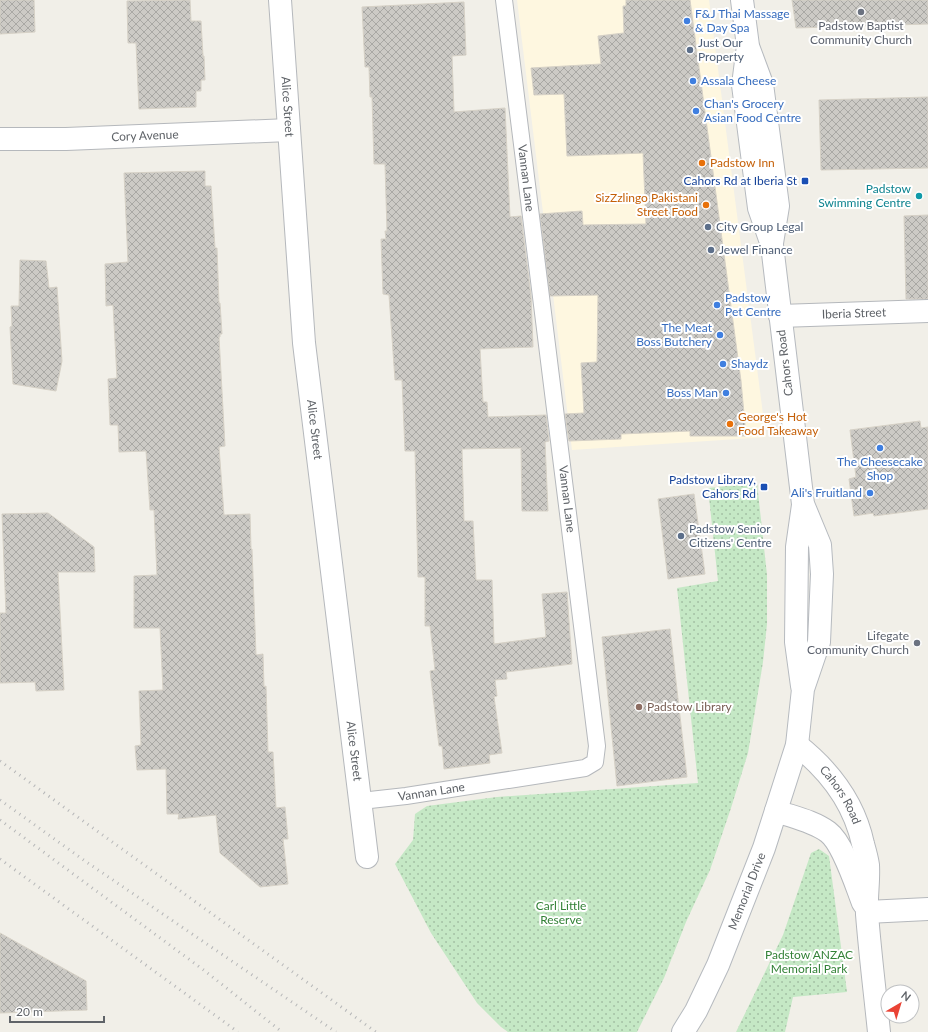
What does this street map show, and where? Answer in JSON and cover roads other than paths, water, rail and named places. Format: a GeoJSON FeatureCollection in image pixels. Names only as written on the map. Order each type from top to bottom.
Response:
{"type":"FeatureCollection","features":[{"type":"Feature","properties":{"kind":"street","name":"Alice Street"},"geometry":{"type":"LineString","coordinates":[[280,0],[304,343],[367,857]]}},
{"type":"Feature","properties":{"kind":"street","name":"Cahors Road"},"geometry":{"type":"LineString","coordinates":[[742,0],[748,46],[762,84],[778,206],[772,245],[803,504],[820,544],[822,574],[819,642],[803,689],[797,745],[830,775],[842,791],[852,808],[860,830],[868,864],[867,912],[879,1032]]}},
{"type":"Feature","properties":{"kind":"street","name":"Cory Avenue"},"geometry":{"type":"LineString","coordinates":[[0,139],[66,139],[289,130]]}},
{"type":"Feature","properties":{"kind":"street","name":"Iberia Street"},"geometry":{"type":"LineString","coordinates":[[780,316],[928,311]]}},
{"type":"Feature","properties":{"kind":"street","name":"Memorial Drive"},"geometry":{"type":"LineString","coordinates":[[683,1032],[696,1010],[718,965],[764,848],[797,745]]}},
{"type":"Feature","properties":{"kind":"street","name":"Cahors Road"},"geometry":{"type":"LineString","coordinates":[[776,811],[820,827],[829,833],[837,842],[867,912]]}},
{"type":"Feature","properties":{"kind":"street"},"geometry":{"type":"LineString","coordinates":[[867,912],[928,909]]}},
{"type":"Feature","properties":{"kind":"lane","name":"Vannan Lane"},"geometry":{"type":"LineString","coordinates":[[361,801],[406,796],[585,768],[595,762],[597,746],[504,0]]}},
{"type":"Feature","properties":{"kind":"railway"},"geometry":{"type":"LineString","coordinates":[[0,761],[376,1032]]}},
{"type":"Feature","properties":{"kind":"railway"},"geometry":{"type":"LineString","coordinates":[[0,800],[85,861],[336,1032]]}},
{"type":"Feature","properties":{"kind":"railway"},"geometry":{"type":"LineString","coordinates":[[0,820],[205,971],[282,1032]]}},
{"type":"Feature","properties":{"kind":"railway"},"geometry":{"type":"LineString","coordinates":[[0,859],[238,1032]]}},
{"type":"Feature","properties":{"kind":"place","name":"Padstow Baptist Community Church"},"geometry":{"type":"Point","coordinates":[861,12]}},
{"type":"Feature","properties":{"kind":"place","name":"F&J Thai Massage & Day Spa"},"geometry":{"type":"Point","coordinates":[687,21]}},
{"type":"Feature","properties":{"kind":"place","name":"Just Our Property"},"geometry":{"type":"Point","coordinates":[690,50]}},
{"type":"Feature","properties":{"kind":"place","name":"Assala Cheese"},"geometry":{"type":"Point","coordinates":[693,81]}},
{"type":"Feature","properties":{"kind":"place","name":"Chan's Grocery Asian Food Centre"},"geometry":{"type":"Point","coordinates":[696,111]}},
{"type":"Feature","properties":{"kind":"place","name":"Padstow Inn"},"geometry":{"type":"Point","coordinates":[702,163]}},
{"type":"Feature","properties":{"kind":"place","name":"Cahors Rd at Iberia St"},"geometry":{"type":"Point","coordinates":[805,181]}},
{"type":"Feature","properties":{"kind":"place","name":"Padstow Swimming Centre"},"geometry":{"type":"Point","coordinates":[919,196]}},
{"type":"Feature","properties":{"kind":"place","name":"SizZzlingo Pakistani Street Food"},"geometry":{"type":"Point","coordinates":[706,205]}},
{"type":"Feature","properties":{"kind":"place","name":"City Group Legal"},"geometry":{"type":"Point","coordinates":[708,227]}},
{"type":"Feature","properties":{"kind":"place","name":"Jewel Finance"},"geometry":{"type":"Point","coordinates":[711,250]}},
{"type":"Feature","properties":{"kind":"place","name":"Padstow Pet Centre"},"geometry":{"type":"Point","coordinates":[717,305]}},
{"type":"Feature","properties":{"kind":"place","name":"The Meat Boss Butchery"},"geometry":{"type":"Point","coordinates":[720,335]}},
{"type":"Feature","properties":{"kind":"place","name":"Shaydz"},"geometry":{"type":"Point","coordinates":[723,364]}},
{"type":"Feature","properties":{"kind":"place","name":"Boss Man"},"geometry":{"type":"Point","coordinates":[726,393]}},
{"type":"Feature","properties":{"kind":"place","name":"George's Hot Food Takeaway"},"geometry":{"type":"Point","coordinates":[730,424]}},
{"type":"Feature","properties":{"kind":"place","name":"The Cheesecake Shop"},"geometry":{"type":"Point","coordinates":[880,448]}},
{"type":"Feature","properties":{"kind":"place","name":"Padstow Library, Cahors Rd"},"geometry":{"type":"Point","coordinates":[764,487]}},
{"type":"Feature","properties":{"kind":"place","name":"Ali's Fruitland"},"geometry":{"type":"Point","coordinates":[870,493]}},
{"type":"Feature","properties":{"kind":"place","name":"Padstow Senior Citizens' Centre"},"geometry":{"type":"Point","coordinates":[681,536]}},
{"type":"Feature","properties":{"kind":"place","name":"Lifegate Community Church"},"geometry":{"type":"Point","coordinates":[917,643]}},
{"type":"Feature","properties":{"kind":"place","name":"Padstow Library"},"geometry":{"type":"Point","coordinates":[639,707]}},
{"type":"Feature","properties":{"kind":"park label","name":"Carl Little Reserve"},"geometry":{"type":"Point","coordinates":[561,913]}},
{"type":"Feature","properties":{"kind":"park label","name":"Padstow ANZAC Memorial Park"},"geometry":{"type":"Point","coordinates":[809,962]}}]}
